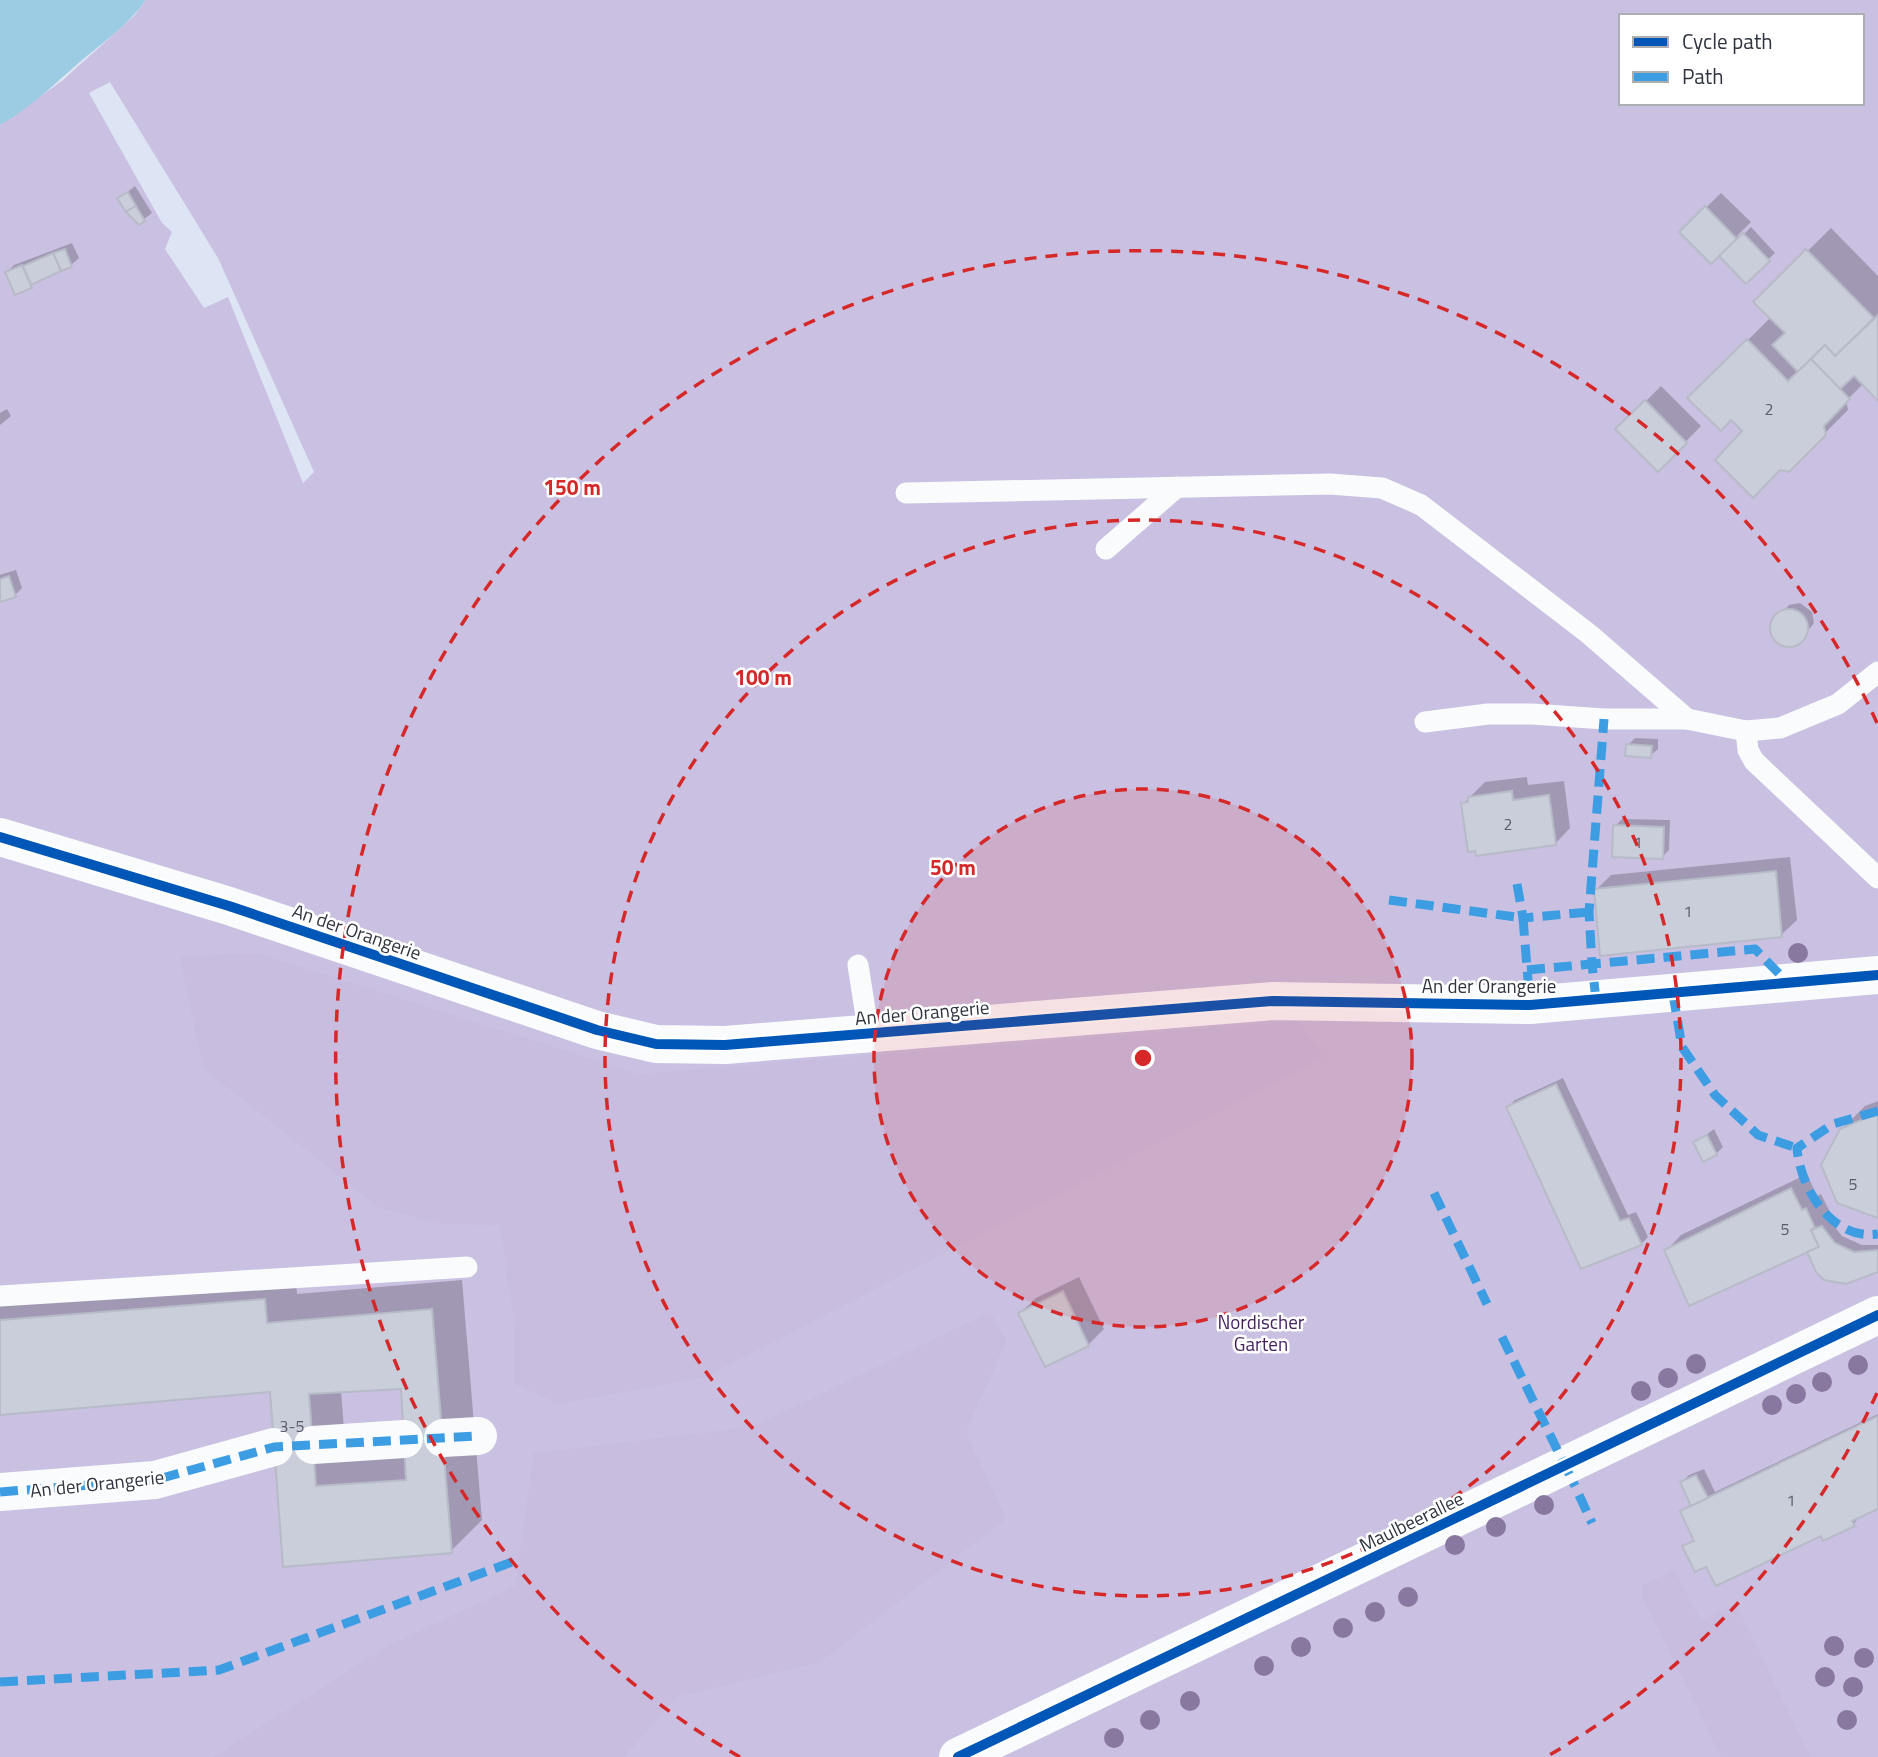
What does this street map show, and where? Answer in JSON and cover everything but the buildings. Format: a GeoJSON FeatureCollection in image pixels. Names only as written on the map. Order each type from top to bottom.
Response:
{"type":"FeatureCollection","features":[{"type":"Feature","properties":{"kind":"street","name":"An der Orangerie"},"geometry":{"type":"LineString","coordinates":[[0,837],[229,906],[597,1030],[656,1044],[725,1045],[869,1035],[1273,1001],[1530,1005],[1878,975]]}},
{"type":"Feature","properties":{"kind":"street","name":"Maulbeerallee"},"geometry":{"type":"LineString","coordinates":[[958,1757],[1878,1315]]}},
{"type":"Feature","properties":{"kind":"street"},"geometry":{"type":"LineString","coordinates":[[313,1445],[404,1439]]}},
{"type":"Feature","properties":{"kind":"street","name":"An der Orangerie"},"geometry":{"type":"LineString","coordinates":[[0,1492],[155,1480],[274,1447]]}},
{"type":"Feature","properties":{"kind":"lane"},"geometry":{"type":"LineString","coordinates":[[906,493],[1330,484],[1382,488],[1421,505],[1589,634],[1687,719]]}},
{"type":"Feature","properties":{"kind":"lane"},"geometry":{"type":"LineString","coordinates":[[1106,549],[1177,487]]}},
{"type":"Feature","properties":{"kind":"lane"},"geometry":{"type":"LineString","coordinates":[[1425,722],[1499,714],[1687,719],[1746,732],[1780,728],[1811,718],[1838,704],[1878,672]]}},
{"type":"Feature","properties":{"kind":"lane"},"geometry":{"type":"LineString","coordinates":[[1746,732],[1748,750],[1754,761],[1878,878]]}},
{"type":"Feature","properties":{"kind":"lane"},"geometry":{"type":"LineString","coordinates":[[858,965],[869,1035]]}},
{"type":"Feature","properties":{"kind":"lane"},"geometry":{"type":"LineString","coordinates":[[0,1296],[467,1267]]}},
{"type":"Feature","properties":{"kind":"green space","name":"Nordischer Garten"},"geometry":{"type":"Polygon","coordinates":[[[146,0],[1878,0],[1878,1757],[0,1757],[0,125],[62,81],[135,15],[146,0]],[[110,82],[89,93],[162,223],[172,232],[165,249],[204,308],[228,297],[303,483],[314,472],[218,258],[110,82]]]}},
{"type":"Feature","properties":{"kind":"shaded area"},"geometry":{"type":"Polygon","coordinates":[[[257,953],[639,1074],[1299,1021],[1324,1057],[705,1377],[559,1404],[515,1384],[515,1329],[500,1225],[439,1224],[378,1207],[203,1068],[180,957],[257,953]]]}},
{"type":"Feature","properties":{"kind":"shaded area"},"geometry":{"type":"Polygon","coordinates":[[[990,1312],[1006,1341],[966,1432],[1006,1519],[820,1662],[676,1697],[624,1757],[213,1757],[390,1645],[515,1586],[534,1453],[753,1427],[990,1312]]]}},
{"type":"Feature","properties":{"kind":"shaded area"},"geometry":{"type":"Polygon","coordinates":[[[1674,1570],[1701,1620],[1736,1604],[1811,1757],[1721,1757],[1643,1598],[1643,1585],[1674,1570]]]}},
{"type":"Feature","properties":{"kind":"water"},"geometry":{"type":"Polygon","coordinates":[[[0,0],[146,0],[116,32],[33,103],[0,125],[0,0]]]}},
{"type":"Feature","properties":{"kind":"marked path"},"geometry":{"type":"LineString","coordinates":[[1527,970],[1592,964],[1589,912],[1604,719]]}},
{"type":"Feature","properties":{"kind":"marked path"},"geometry":{"type":"LineString","coordinates":[[1517,884],[1523,918],[1589,912]]}},
{"type":"Feature","properties":{"kind":"marked path"},"geometry":{"type":"LineString","coordinates":[[1389,900],[1523,918],[1530,1005]]}},
{"type":"Feature","properties":{"kind":"marked path"},"geometry":{"type":"LineString","coordinates":[[1596,1000],[1592,964],[1755,949],[1789,984]]}},
{"type":"Feature","properties":{"kind":"marked path"},"geometry":{"type":"LineString","coordinates":[[1673,994],[1682,1047],[1715,1095],[1758,1135],[1797,1148]]}},
{"type":"Feature","properties":{"kind":"marked path"},"geometry":{"type":"LineString","coordinates":[[1878,1111],[1833,1124],[1797,1148],[1804,1179],[1821,1209],[1846,1229],[1861,1234],[1878,1234]]}},
{"type":"Feature","properties":{"kind":"marked path"},"geometry":{"type":"LineString","coordinates":[[1434,1193],[1487,1304]]}},
{"type":"Feature","properties":{"kind":"marked path"},"geometry":{"type":"LineString","coordinates":[[1502,1337],[1575,1486]]}},
{"type":"Feature","properties":{"kind":"marked path"},"geometry":{"type":"LineString","coordinates":[[0,1492],[155,1480],[274,1447],[478,1436]]}},
{"type":"Feature","properties":{"kind":"marked path"},"geometry":{"type":"LineString","coordinates":[[1579,1495],[1592,1523]]}},
{"type":"Feature","properties":{"kind":"marked path"},"geometry":{"type":"LineString","coordinates":[[0,1682],[219,1670],[512,1562]]}},
{"type":"Feature","properties":{"kind":"cycle path"},"geometry":{"type":"LineString","coordinates":[[0,837],[229,906],[597,1030],[656,1044],[725,1045],[1273,1001],[1530,1005],[1878,975]]}},
{"type":"Feature","properties":{"kind":"cycle path"},"geometry":{"type":"LineString","coordinates":[[958,1757],[1878,1315]]}}]}
